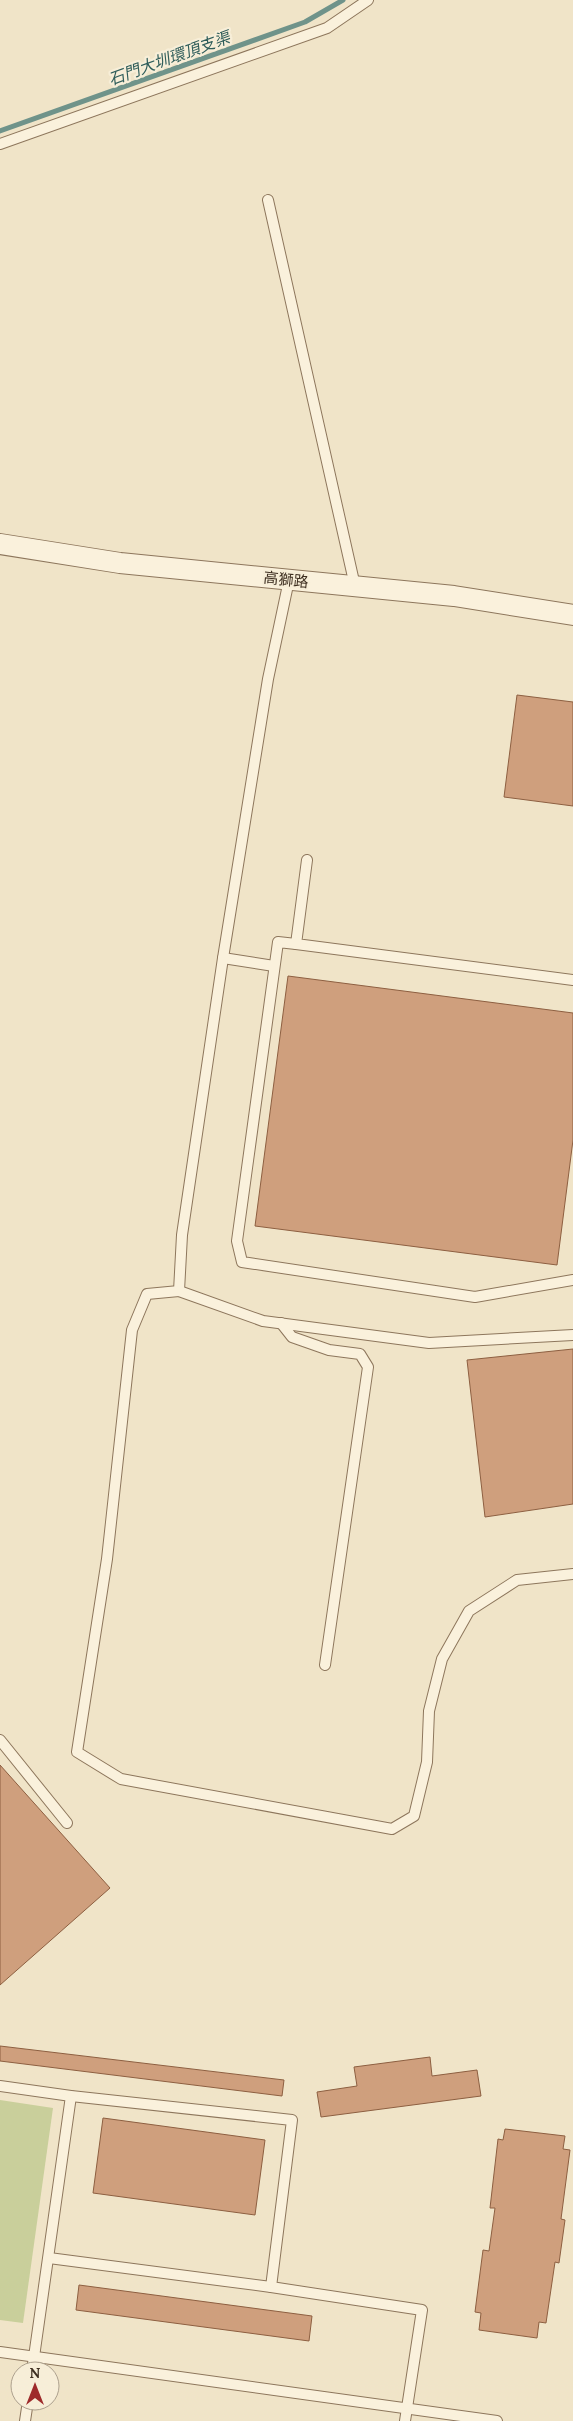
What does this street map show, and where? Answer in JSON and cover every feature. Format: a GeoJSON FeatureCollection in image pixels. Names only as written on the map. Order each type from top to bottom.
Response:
{"type":"FeatureCollection","features":[{"type":"Feature","properties":{"kind":"street","name":"高獅路"},"geometry":{"type":"LineString","coordinates":[[0,544],[120,563],[454,596],[573,615]]}},
{"type":"Feature","properties":{"kind":"lane"},"geometry":{"type":"LineString","coordinates":[[0,144],[327,28],[368,0]]}},
{"type":"Feature","properties":{"kind":"lane"},"geometry":{"type":"LineString","coordinates":[[268,200],[355,586]]}},
{"type":"Feature","properties":{"kind":"lane"},"geometry":{"type":"LineString","coordinates":[[179,1291],[182,1235],[223,958],[268,680],[289,580]]}},
{"type":"Feature","properties":{"kind":"lane"},"geometry":{"type":"LineString","coordinates":[[296,944],[307,860]]}},
{"type":"Feature","properties":{"kind":"lane"},"geometry":{"type":"LineString","coordinates":[[573,980],[278,942],[237,1241],[242,1262],[475,1297],[573,1280]]}},
{"type":"Feature","properties":{"kind":"lane"},"geometry":{"type":"LineString","coordinates":[[223,958],[274,966]]}},
{"type":"Feature","properties":{"kind":"lane"},"geometry":{"type":"LineString","coordinates":[[573,1335],[429,1343],[263,1321],[179,1291],[147,1294],[132,1330],[107,1559],[77,1752],[121,1779],[392,1829],[414,1816],[427,1762],[429,1711],[442,1659],[469,1610],[517,1580],[573,1574]]}},
{"type":"Feature","properties":{"kind":"lane"},"geometry":{"type":"LineString","coordinates":[[281,1323],[292,1337],[329,1350],[360,1354],[368,1367],[325,1665]]}},
{"type":"Feature","properties":{"kind":"lane"},"geometry":{"type":"LineString","coordinates":[[0,1740],[66,1823]]}},
{"type":"Feature","properties":{"kind":"lane"},"geometry":{"type":"LineString","coordinates":[[0,2086],[71,2096],[292,2120],[271,2287]]}},
{"type":"Feature","properties":{"kind":"lane"},"geometry":{"type":"LineString","coordinates":[[33,2361],[71,2096]]}},
{"type":"Feature","properties":{"kind":"lane"},"geometry":{"type":"LineString","coordinates":[[49,2258],[271,2287],[422,2310],[405,2421]]}},
{"type":"Feature","properties":{"kind":"lane"},"geometry":{"type":"LineString","coordinates":[[0,2352],[406,2410],[497,2421]]}},
{"type":"Feature","properties":{"kind":"green space"},"geometry":{"type":"Polygon","coordinates":[[[0,2100],[53,2108],[23,2323],[0,2320],[0,2100]]]}},
{"type":"Feature","properties":{"kind":"building"},"geometry":{"type":"Polygon","coordinates":[[[517,695],[573,702],[573,806],[504,797],[517,695]]]}},
{"type":"Feature","properties":{"kind":"building"},"geometry":{"type":"Polygon","coordinates":[[[288,976],[573,1013],[573,1140],[557,1265],[255,1226],[288,976]]]}},
{"type":"Feature","properties":{"kind":"building"},"geometry":{"type":"Polygon","coordinates":[[[573,1349],[573,1504],[485,1517],[467,1360],[573,1349]]]}},
{"type":"Feature","properties":{"kind":"building"},"geometry":{"type":"Polygon","coordinates":[[[0,1765],[110,1888],[0,1985],[0,1765]]]}},
{"type":"Feature","properties":{"kind":"building"},"geometry":{"type":"Polygon","coordinates":[[[0,2046],[284,2080],[282,2096],[0,2061],[0,2046]]]}},
{"type":"Feature","properties":{"kind":"building"},"geometry":{"type":"Polygon","coordinates":[[[430,2057],[432,2076],[477,2070],[481,2096],[321,2117],[317,2092],[357,2086],[354,2067],[430,2057]]]}},
{"type":"Feature","properties":{"kind":"building"},"geometry":{"type":"Polygon","coordinates":[[[103,2118],[265,2140],[255,2215],[93,2193],[103,2118]]]}},
{"type":"Feature","properties":{"kind":"building"},"geometry":{"type":"Polygon","coordinates":[[[505,2129],[565,2136],[563,2149],[570,2150],[561,2219],[565,2220],[559,2263],[555,2262],[546,2323],[539,2322],[537,2338],[479,2330],[481,2313],[475,2312],[483,2250],[489,2251],[495,2208],[490,2208],[498,2139],[503,2140],[505,2129]]]}},
{"type":"Feature","properties":{"kind":"building"},"geometry":{"type":"Polygon","coordinates":[[[79,2285],[312,2316],[309,2341],[76,2310],[79,2285]]]}},
{"type":"Feature","properties":{"kind":"waterway","name":"石門大圳環頂支渠"},"geometry":{"type":"LineString","coordinates":[[0,131],[305,22],[343,0]]}}]}
